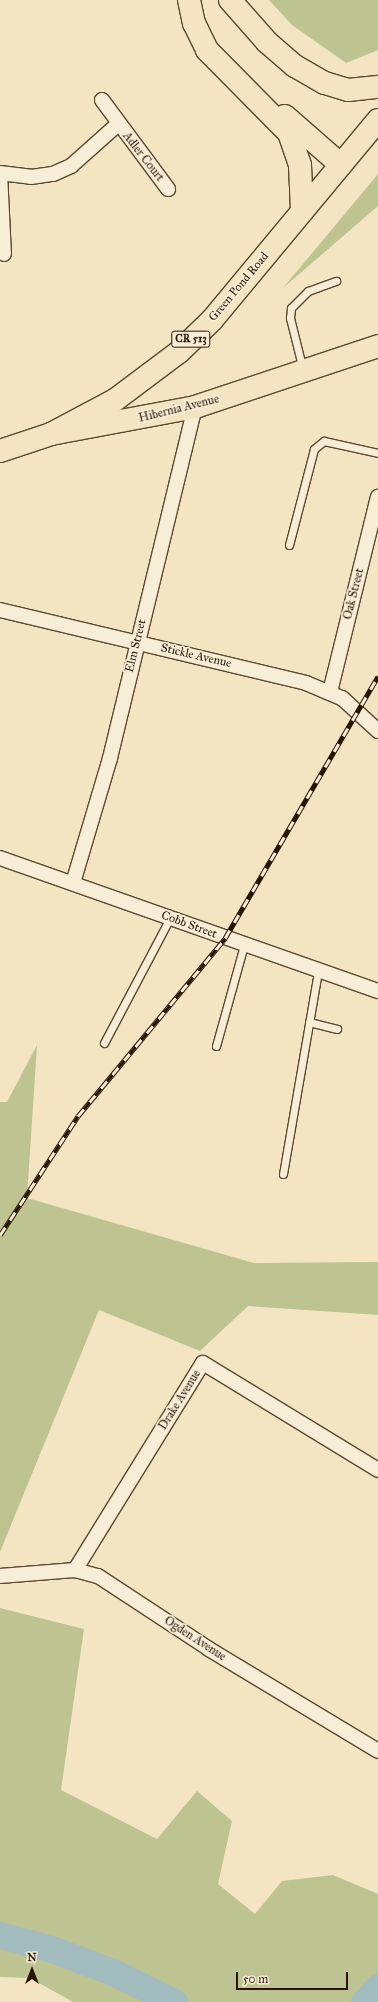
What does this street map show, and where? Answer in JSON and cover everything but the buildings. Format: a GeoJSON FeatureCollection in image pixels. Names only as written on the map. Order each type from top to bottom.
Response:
{"type":"FeatureCollection","features":[{"type":"Feature","properties":{"kind":"main road"},"geometry":{"type":"LineString","coordinates":[[189,0],[194,23],[207,50],[281,122],[296,148],[302,211]]}},
{"type":"Feature","properties":{"kind":"main road"},"geometry":{"type":"LineString","coordinates":[[230,0],[267,42],[295,66],[325,84],[348,90],[378,86]]}},
{"type":"Feature","properties":{"kind":"main road"},"geometry":{"type":"LineString","coordinates":[[266,106],[283,115],[341,165]]}},
{"type":"Feature","properties":{"kind":"main road","name":"Green Pond Road"},"geometry":{"type":"LineString","coordinates":[[52,434],[102,408],[174,356],[212,320],[378,120]]}},
{"type":"Feature","properties":{"kind":"main road","name":"Hibernia Avenue"},"geometry":{"type":"LineString","coordinates":[[0,451],[52,434],[195,407],[304,372],[378,346]]}},
{"type":"Feature","properties":{"kind":"street","name":"Adler Court"},"geometry":{"type":"LineString","coordinates":[[102,100],[118,125],[168,189]]}},
{"type":"Feature","properties":{"kind":"street","name":"Adler Court"},"geometry":{"type":"LineString","coordinates":[[0,173],[31,177],[53,174],[71,166],[118,125]]}},
{"type":"Feature","properties":{"kind":"street"},"geometry":{"type":"LineString","coordinates":[[0,173],[4,254]]}},
{"type":"Feature","properties":{"kind":"street","name":"Elm Street"},"geometry":{"type":"LineString","coordinates":[[74,883],[110,758],[136,642],[195,407]]}},
{"type":"Feature","properties":{"kind":"street","name":"Oak Street"},"geometry":{"type":"LineString","coordinates":[[330,692],[378,497]]}},
{"type":"Feature","properties":{"kind":"street","name":"Stickle Avenue"},"geometry":{"type":"LineString","coordinates":[[0,610],[136,642],[330,692],[342,698],[378,731]]}},
{"type":"Feature","properties":{"kind":"street","name":"Cobb Street"},"geometry":{"type":"LineString","coordinates":[[0,858],[74,883],[318,971],[378,990]]}},
{"type":"Feature","properties":{"kind":"street","name":"Drake Avenue"},"geometry":{"type":"LineString","coordinates":[[75,1570],[203,1363],[378,1470]]}},
{"type":"Feature","properties":{"kind":"street","name":"Ogden Avenue"},"geometry":{"type":"LineString","coordinates":[[0,1576],[75,1570],[98,1576],[117,1587],[209,1649],[378,1751]]}},
{"type":"Feature","properties":{"kind":"lane"},"geometry":{"type":"LineString","coordinates":[[304,372],[290,318],[291,308],[308,291],[336,281]]}},
{"type":"Feature","properties":{"kind":"lane"},"geometry":{"type":"LineString","coordinates":[[288,545],[314,449],[324,441],[378,453]]}},
{"type":"Feature","properties":{"kind":"lane"},"geometry":{"type":"LineString","coordinates":[[104,1043],[170,918]]}},
{"type":"Feature","properties":{"kind":"lane"},"geometry":{"type":"LineString","coordinates":[[216,1046],[244,945]]}},
{"type":"Feature","properties":{"kind":"lane"},"geometry":{"type":"LineString","coordinates":[[284,1174],[318,971]]}},
{"type":"Feature","properties":{"kind":"lane"},"geometry":{"type":"LineString","coordinates":[[309,1022],[336,1029]]}},
{"type":"Feature","properties":{"kind":"green space"},"geometry":{"type":"Polygon","coordinates":[[[269,0],[378,0],[378,50],[346,63],[292,25],[269,0]]]}},
{"type":"Feature","properties":{"kind":"green space"},"geometry":{"type":"Polygon","coordinates":[[[378,174],[378,206],[283,288],[378,174]]]}},
{"type":"Feature","properties":{"kind":"green space"},"geometry":{"type":"Polygon","coordinates":[[[37,1045],[27,1198],[254,1263],[378,1262],[378,1315],[248,1306],[200,1351],[99,1310],[0,1552],[0,1102],[7,1102],[37,1045]]]}},
{"type":"Feature","properties":{"kind":"green space"},"geometry":{"type":"Polygon","coordinates":[[[0,1608],[84,1629],[61,1790],[157,1839],[197,1791],[232,1821],[218,1884],[255,1914],[282,1881],[333,1875],[378,1894],[378,2002],[73,2002],[30,1978],[0,1977],[0,1608]]]}},
{"type":"Feature","properties":{"kind":"waterway"},"geometry":{"type":"LineString","coordinates":[[0,1935],[52,1949],[115,1973],[174,2002]]}},
{"type":"Feature","properties":{"kind":"waterway"},"geometry":{"type":"LineString","coordinates":[[364,2002],[378,1987]]}},
{"type":"Feature","properties":{"kind":"railway"},"geometry":{"type":"LineString","coordinates":[[0,1235],[78,1116],[225,938],[378,676]]}}]}
